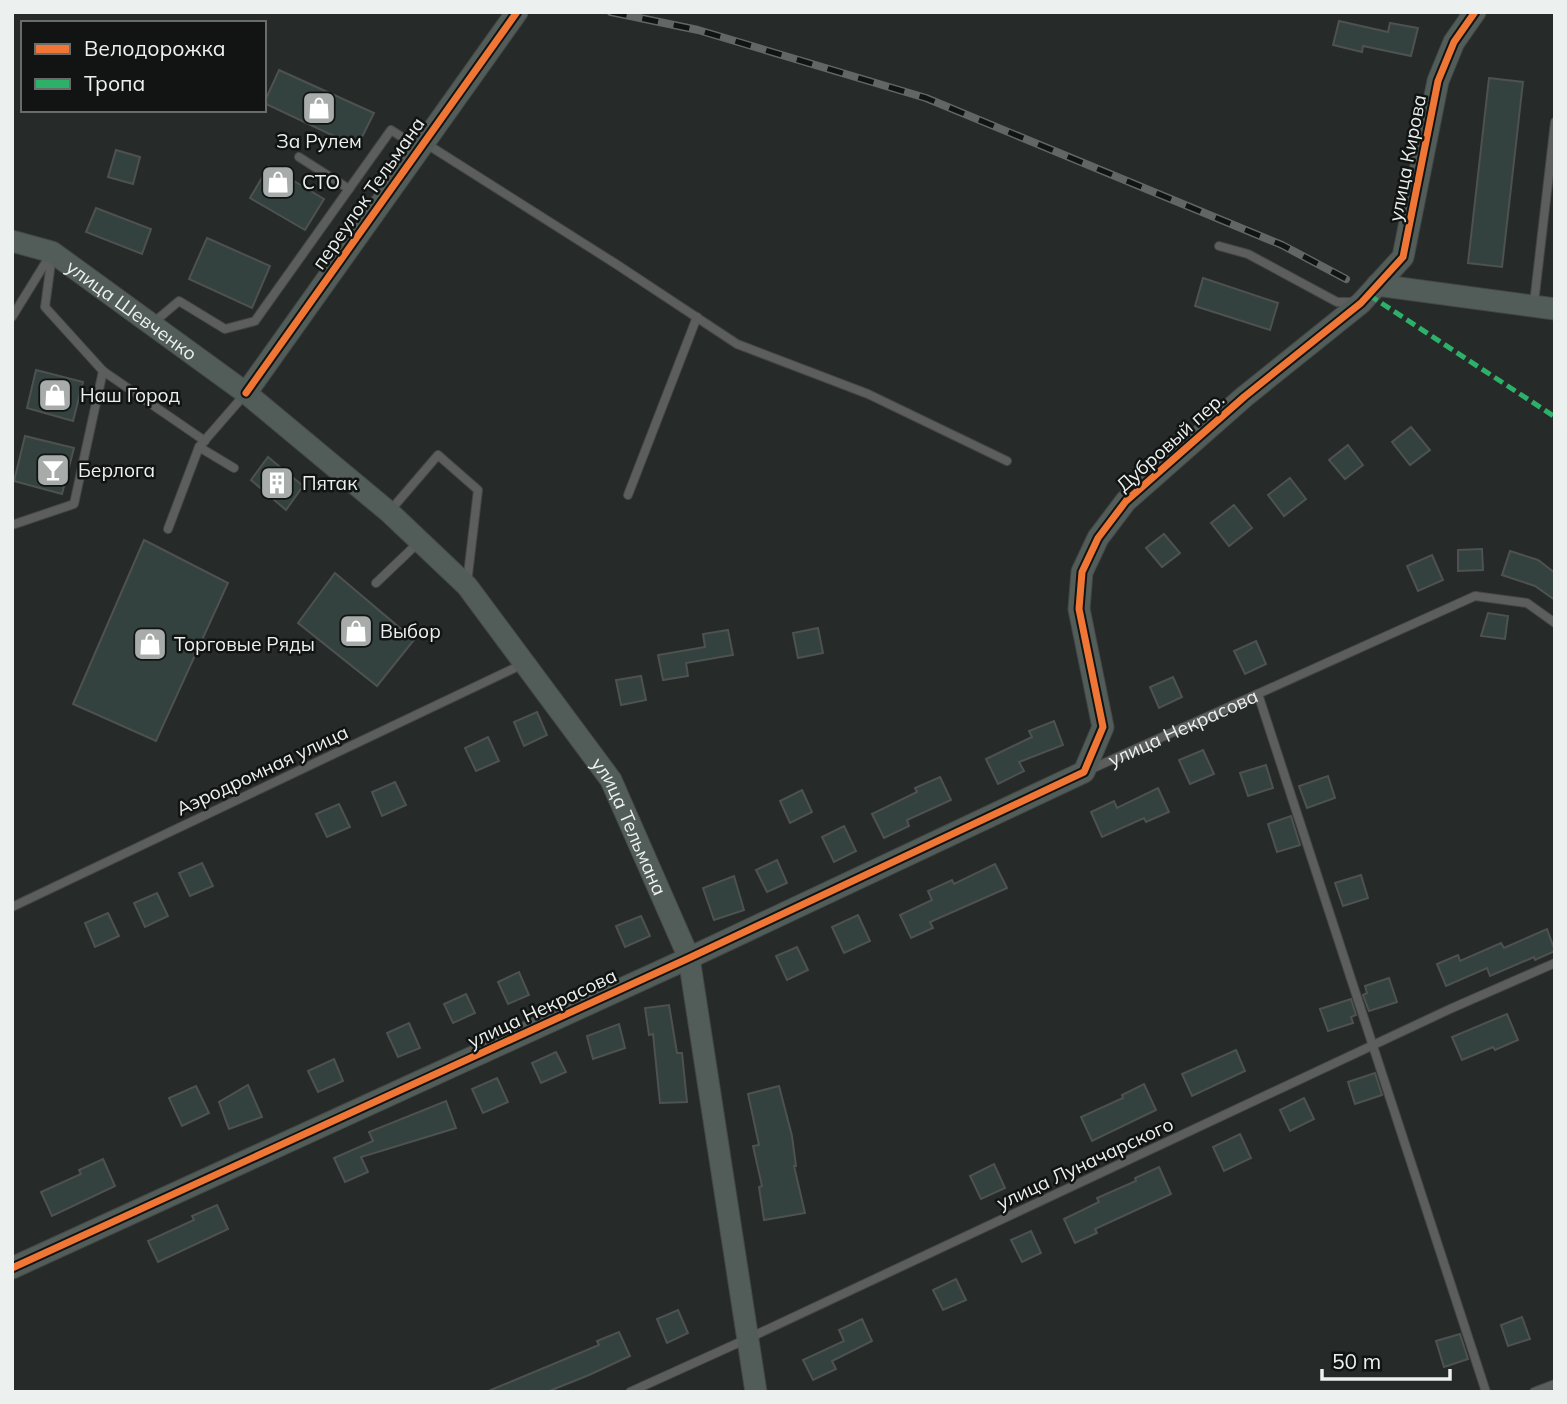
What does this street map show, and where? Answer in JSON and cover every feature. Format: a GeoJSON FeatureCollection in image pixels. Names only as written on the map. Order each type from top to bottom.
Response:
{"type":"FeatureCollection","features":[{"type":"Feature","properties":{"kind":"street","name":"переулок Тельмана"},"geometry":{"type":"LineString","coordinates":[[246,393],[517,12]]}},
{"type":"Feature","properties":{"kind":"street","name":"улица Кирова"},"geometry":{"type":"LineString","coordinates":[[1361,303],[1404,257],[1438,81],[1454,42],[1475,12]]}},
{"type":"Feature","properties":{"kind":"street","name":"улица Шевченко"},"geometry":{"type":"LineString","coordinates":[[12,241],[52,252],[246,393]]}},
{"type":"Feature","properties":{"kind":"street"},"geometry":{"type":"LineString","coordinates":[[1377,285],[1544,308]]}},
{"type":"Feature","properties":{"kind":"street","name":"Дубровый пер."},"geometry":{"type":"LineString","coordinates":[[1084,772],[1103,727],[1079,609],[1082,572],[1098,538],[1126,501],[1244,397],[1361,303]]}},
{"type":"Feature","properties":{"kind":"street","name":"улица Тельмана"},"geometry":{"type":"LineString","coordinates":[[246,393],[389,512],[467,586],[611,780],[689,958],[756,1392]]}},
{"type":"Feature","properties":{"kind":"street","name":"улица Некрасова"},"geometry":{"type":"LineString","coordinates":[[12,1268],[689,958],[1084,772]]}},
{"type":"Feature","properties":{"kind":"lane"},"geometry":{"type":"LineString","coordinates":[[1544,308],[1555,122]]}},
{"type":"Feature","properties":{"kind":"lane"},"geometry":{"type":"LineString","coordinates":[[151,324],[179,301],[225,329],[255,321],[391,130],[421,145],[737,344],[868,394],[1007,461]]}},
{"type":"Feature","properties":{"kind":"lane"},"geometry":{"type":"LineString","coordinates":[[299,157],[349,189]]}},
{"type":"Feature","properties":{"kind":"lane"},"geometry":{"type":"LineString","coordinates":[[1220,246],[1248,254],[1337,302],[1361,303]]}},
{"type":"Feature","properties":{"kind":"lane"},"geometry":{"type":"LineString","coordinates":[[12,317],[52,252]]}},
{"type":"Feature","properties":{"kind":"lane"},"geometry":{"type":"LineString","coordinates":[[52,252],[45,307],[103,371],[234,468]]}},
{"type":"Feature","properties":{"kind":"lane"},"geometry":{"type":"LineString","coordinates":[[628,495],[697,317]]}},
{"type":"Feature","properties":{"kind":"lane"},"geometry":{"type":"LineString","coordinates":[[12,525],[74,504],[103,371]]}},
{"type":"Feature","properties":{"kind":"lane"},"geometry":{"type":"LineString","coordinates":[[168,529],[202,444],[246,393]]}},
{"type":"Feature","properties":{"kind":"lane"},"geometry":{"type":"LineString","coordinates":[[389,512],[438,456],[478,490],[467,586]]}},
{"type":"Feature","properties":{"kind":"lane"},"geometry":{"type":"LineString","coordinates":[[376,583],[419,542]]}},
{"type":"Feature","properties":{"kind":"lane","name":"улица Некрасова"},"geometry":{"type":"LineString","coordinates":[[1084,772],[1475,596],[1527,603],[1555,623]]}},
{"type":"Feature","properties":{"kind":"lane","name":"Аэродромная улица"},"geometry":{"type":"LineString","coordinates":[[12,907],[525,662]]}},
{"type":"Feature","properties":{"kind":"lane"},"geometry":{"type":"LineString","coordinates":[[1258,694],[1486,1392]]}},
{"type":"Feature","properties":{"kind":"lane","name":"улица Луначарского"},"geometry":{"type":"LineString","coordinates":[[630,1392],[1373,1045],[1555,963]]}},
{"type":"Feature","properties":{"kind":"lane"},"geometry":{"type":"LineString","coordinates":[[1534,1392],[1555,1384]]}},
{"type":"Feature","properties":{"kind":"building"},"geometry":{"type":"Polygon","coordinates":[[[1339,21],[1388,32],[1390,23],[1418,28],[1411,56],[1363,46],[1362,52],[1333,45],[1339,21]]]}},
{"type":"Feature","properties":{"kind":"building","name":"За Рулем"},"geometry":{"type":"Polygon","coordinates":[[[279,70],[374,113],[357,147],[266,104],[279,70]]]}},
{"type":"Feature","properties":{"kind":"building"},"geometry":{"type":"Polygon","coordinates":[[[1489,78],[1523,82],[1502,267],[1468,263],[1489,78]]]}},
{"type":"Feature","properties":{"kind":"building"},"geometry":{"type":"Polygon","coordinates":[[[116,150],[140,157],[133,184],[108,177],[116,150]]]}},
{"type":"Feature","properties":{"kind":"building","name":"СТО"},"geometry":{"type":"Polygon","coordinates":[[[269,166],[324,199],[305,230],[250,198],[269,166]]]}},
{"type":"Feature","properties":{"kind":"building"},"geometry":{"type":"Polygon","coordinates":[[[96,208],[151,229],[142,254],[86,232],[96,208]]]}},
{"type":"Feature","properties":{"kind":"building"},"geometry":{"type":"Polygon","coordinates":[[[207,238],[270,266],[252,308],[189,279],[207,238]]]}},
{"type":"Feature","properties":{"kind":"building"},"geometry":{"type":"Polygon","coordinates":[[[1203,278],[1278,303],[1270,330],[1195,306],[1203,278]]]}},
{"type":"Feature","properties":{"kind":"building","name":"Наш Город"},"geometry":{"type":"Polygon","coordinates":[[[36,370],[83,382],[73,421],[27,408],[36,370]]]}},
{"type":"Feature","properties":{"kind":"building"},"geometry":{"type":"Polygon","coordinates":[[[1411,427],[1430,450],[1410,465],[1392,442],[1411,427]]]}},
{"type":"Feature","properties":{"kind":"building","name":"Берлога"},"geometry":{"type":"Polygon","coordinates":[[[25,436],[74,448],[62,494],[14,481],[25,436]]]}},
{"type":"Feature","properties":{"kind":"building"},"geometry":{"type":"Polygon","coordinates":[[[1348,445],[1363,465],[1345,479],[1329,460],[1348,445]]]}},
{"type":"Feature","properties":{"kind":"building","name":"Пятак"},"geometry":{"type":"Polygon","coordinates":[[[268,457],[303,486],[286,510],[251,480],[268,457]]]}},
{"type":"Feature","properties":{"kind":"building"},"geometry":{"type":"Polygon","coordinates":[[[1290,478],[1306,499],[1284,516],[1268,495],[1290,478]]]}},
{"type":"Feature","properties":{"kind":"building"},"geometry":{"type":"Polygon","coordinates":[[[1234,505],[1252,528],[1229,546],[1211,523],[1234,505]]]}},
{"type":"Feature","properties":{"kind":"building"},"geometry":{"type":"Polygon","coordinates":[[[1164,534],[1180,553],[1162,567],[1146,548],[1164,534]]]}},
{"type":"Feature","properties":{"kind":"building","name":"Торговые Ряды"},"geometry":{"type":"Polygon","coordinates":[[[144,540],[228,583],[156,741],[73,704],[144,540]]]}},
{"type":"Feature","properties":{"kind":"building"},"geometry":{"type":"Polygon","coordinates":[[[1482,549],[1483,570],[1458,571],[1458,550],[1482,549]]]}},
{"type":"Feature","properties":{"kind":"building"},"geometry":{"type":"Polygon","coordinates":[[[1510,551],[1538,560],[1555,573],[1555,600],[1535,586],[1502,575],[1510,551]]]}},
{"type":"Feature","properties":{"kind":"building"},"geometry":{"type":"Polygon","coordinates":[[[1432,555],[1443,580],[1418,591],[1407,566],[1432,555]]]}},
{"type":"Feature","properties":{"kind":"building","name":"Выбор"},"geometry":{"type":"Polygon","coordinates":[[[335,573],[414,640],[377,686],[298,623],[335,573]]]}},
{"type":"Feature","properties":{"kind":"building"},"geometry":{"type":"Polygon","coordinates":[[[1488,613],[1508,616],[1505,639],[1481,636],[1488,613]]]}},
{"type":"Feature","properties":{"kind":"building"},"geometry":{"type":"Polygon","coordinates":[[[818,628],[823,653],[798,658],[793,633],[818,628]]]}},
{"type":"Feature","properties":{"kind":"building"},"geometry":{"type":"Polygon","coordinates":[[[728,630],[733,655],[686,663],[688,676],[663,680],[658,655],[705,647],[703,634],[728,630]]]}},
{"type":"Feature","properties":{"kind":"building"},"geometry":{"type":"Polygon","coordinates":[[[1256,641],[1266,664],[1245,674],[1234,651],[1256,641]]]}},
{"type":"Feature","properties":{"kind":"building"},"geometry":{"type":"Polygon","coordinates":[[[641,676],[646,700],[621,705],[616,680],[641,676]]]}},
{"type":"Feature","properties":{"kind":"building"},"geometry":{"type":"Polygon","coordinates":[[[1173,677],[1182,697],[1159,708],[1150,687],[1173,677]]]}},
{"type":"Feature","properties":{"kind":"building"},"geometry":{"type":"Polygon","coordinates":[[[537,712],[547,735],[524,746],[514,722],[537,712]]]}},
{"type":"Feature","properties":{"kind":"building"},"geometry":{"type":"Polygon","coordinates":[[[1054,721],[1063,745],[1019,762],[1024,771],[998,784],[986,759],[1032,737],[1029,731],[1054,721]]]}},
{"type":"Feature","properties":{"kind":"building"},"geometry":{"type":"Polygon","coordinates":[[[488,737],[499,761],[476,771],[465,748],[488,737]]]}},
{"type":"Feature","properties":{"kind":"building"},"geometry":{"type":"Polygon","coordinates":[[[1203,750],[1214,774],[1190,784],[1179,760],[1203,750]]]}},
{"type":"Feature","properties":{"kind":"building"},"geometry":{"type":"Polygon","coordinates":[[[1266,765],[1273,788],[1248,796],[1240,773],[1266,765]]]}},
{"type":"Feature","properties":{"kind":"building"},"geometry":{"type":"Polygon","coordinates":[[[1328,776],[1335,798],[1307,808],[1299,786],[1328,776]]]}},
{"type":"Feature","properties":{"kind":"building"},"geometry":{"type":"Polygon","coordinates":[[[940,777],[951,800],[907,820],[909,826],[884,838],[872,814],[917,792],[915,788],[940,777]]]}},
{"type":"Feature","properties":{"kind":"building"},"geometry":{"type":"Polygon","coordinates":[[[395,782],[406,805],[382,816],[372,792],[395,782]]]}},
{"type":"Feature","properties":{"kind":"building"},"geometry":{"type":"Polygon","coordinates":[[[1158,788],[1169,812],[1146,822],[1144,818],[1102,837],[1091,812],[1114,801],[1117,808],[1158,788]]]}},
{"type":"Feature","properties":{"kind":"building"},"geometry":{"type":"Polygon","coordinates":[[[802,790],[812,812],[790,823],[780,801],[802,790]]]}},
{"type":"Feature","properties":{"kind":"building"},"geometry":{"type":"Polygon","coordinates":[[[339,804],[350,827],[327,837],[316,814],[339,804]]]}},
{"type":"Feature","properties":{"kind":"building"},"geometry":{"type":"Polygon","coordinates":[[[1291,816],[1300,845],[1277,852],[1268,824],[1291,816]]]}},
{"type":"Feature","properties":{"kind":"building"},"geometry":{"type":"Polygon","coordinates":[[[844,826],[856,851],[834,862],[822,837],[844,826]]]}},
{"type":"Feature","properties":{"kind":"building"},"geometry":{"type":"Polygon","coordinates":[[[777,860],[787,883],[767,892],[756,870],[777,860]]]}},
{"type":"Feature","properties":{"kind":"building"},"geometry":{"type":"Polygon","coordinates":[[[202,863],[213,886],[190,896],[179,873],[202,863]]]}},
{"type":"Feature","properties":{"kind":"building"},"geometry":{"type":"Polygon","coordinates":[[[995,864],[1007,888],[930,922],[933,928],[911,938],[900,915],[932,900],[928,891],[952,880],[954,884],[995,864]]]}},
{"type":"Feature","properties":{"kind":"building"},"geometry":{"type":"Polygon","coordinates":[[[1361,875],[1368,898],[1343,906],[1335,883],[1361,875]]]}},
{"type":"Feature","properties":{"kind":"building"},"geometry":{"type":"Polygon","coordinates":[[[734,876],[744,910],[714,920],[703,888],[734,876]]]}},
{"type":"Feature","properties":{"kind":"building"},"geometry":{"type":"Polygon","coordinates":[[[157,893],[168,916],[145,927],[134,903],[157,893]]]}},
{"type":"Feature","properties":{"kind":"building"},"geometry":{"type":"Polygon","coordinates":[[[108,913],[119,936],[95,947],[85,923],[108,913]]]}},
{"type":"Feature","properties":{"kind":"building"},"geometry":{"type":"Polygon","coordinates":[[[858,915],[870,941],[844,953],[832,927],[858,915]]]}},
{"type":"Feature","properties":{"kind":"building"},"geometry":{"type":"Polygon","coordinates":[[[641,916],[650,936],[625,947],[616,926],[641,916]]]}},
{"type":"Feature","properties":{"kind":"building"},"geometry":{"type":"Polygon","coordinates":[[[1547,929],[1555,951],[1490,976],[1487,968],[1446,986],[1437,964],[1458,955],[1460,961],[1501,943],[1504,948],[1547,929]]]}},
{"type":"Feature","properties":{"kind":"building"},"geometry":{"type":"Polygon","coordinates":[[[797,947],[808,970],[787,980],[776,956],[797,947]]]}},
{"type":"Feature","properties":{"kind":"building"},"geometry":{"type":"Polygon","coordinates":[[[519,972],[529,995],[508,1004],[498,982],[519,972]]]}},
{"type":"Feature","properties":{"kind":"building"},"geometry":{"type":"Polygon","coordinates":[[[1389,978],[1397,1002],[1369,1011],[1363,995],[1367,993],[1365,986],[1389,978]]]}},
{"type":"Feature","properties":{"kind":"building"},"geometry":{"type":"Polygon","coordinates":[[[466,994],[475,1013],[453,1023],[444,1004],[466,994]]]}},
{"type":"Feature","properties":{"kind":"building"},"geometry":{"type":"Polygon","coordinates":[[[1351,999],[1356,1015],[1351,1017],[1353,1023],[1328,1031],[1320,1009],[1351,999]]]}},
{"type":"Feature","properties":{"kind":"building"},"geometry":{"type":"Polygon","coordinates":[[[669,1005],[677,1053],[682,1053],[687,1102],[660,1103],[653,1034],[649,1035],[645,1008],[669,1005]]]}},
{"type":"Feature","properties":{"kind":"building"},"geometry":{"type":"Polygon","coordinates":[[[1507,1014],[1518,1040],[1462,1060],[1452,1037],[1507,1014]]]}},
{"type":"Feature","properties":{"kind":"building"},"geometry":{"type":"Polygon","coordinates":[[[409,1023],[420,1048],[398,1057],[387,1033],[409,1023]]]}},
{"type":"Feature","properties":{"kind":"building"},"geometry":{"type":"Polygon","coordinates":[[[619,1024],[625,1048],[593,1059],[587,1036],[619,1024]]]}},
{"type":"Feature","properties":{"kind":"building"},"geometry":{"type":"Polygon","coordinates":[[[1236,1050],[1245,1071],[1192,1096],[1182,1074],[1236,1050]]]}},
{"type":"Feature","properties":{"kind":"building"},"geometry":{"type":"Polygon","coordinates":[[[556,1052],[566,1072],[541,1083],[532,1063],[556,1052]]]}},
{"type":"Feature","properties":{"kind":"building"},"geometry":{"type":"Polygon","coordinates":[[[334,1059],[343,1081],[318,1092],[308,1071],[334,1059]]]}},
{"type":"Feature","properties":{"kind":"building"},"geometry":{"type":"Polygon","coordinates":[[[1375,1073],[1382,1095],[1355,1104],[1348,1082],[1375,1073]]]}},
{"type":"Feature","properties":{"kind":"building"},"geometry":{"type":"Polygon","coordinates":[[[497,1078],[508,1102],[483,1113],[472,1089],[497,1078]]]}},
{"type":"Feature","properties":{"kind":"building"},"geometry":{"type":"Polygon","coordinates":[[[1144,1084],[1156,1110],[1092,1141],[1081,1117],[1123,1098],[1122,1095],[1144,1084]]]}},
{"type":"Feature","properties":{"kind":"building"},"geometry":{"type":"Polygon","coordinates":[[[248,1085],[262,1117],[229,1129],[219,1102],[248,1085]]]}},
{"type":"Feature","properties":{"kind":"building"},"geometry":{"type":"Polygon","coordinates":[[[196,1086],[209,1113],[182,1126],[169,1098],[196,1086]]]}},
{"type":"Feature","properties":{"kind":"building"},"geometry":{"type":"Polygon","coordinates":[[[779,1086],[792,1136],[794,1166],[805,1213],[764,1220],[759,1187],[762,1186],[753,1146],[759,1145],[748,1094],[779,1086]]]}},
{"type":"Feature","properties":{"kind":"building"},"geometry":{"type":"Polygon","coordinates":[[[1304,1098],[1314,1119],[1290,1131],[1280,1110],[1304,1098]]]}},
{"type":"Feature","properties":{"kind":"building"},"geometry":{"type":"Polygon","coordinates":[[[446,1101],[456,1128],[361,1157],[368,1172],[345,1182],[334,1158],[373,1141],[369,1132],[446,1101]]]}},
{"type":"Feature","properties":{"kind":"building"},"geometry":{"type":"Polygon","coordinates":[[[1240,1134],[1251,1158],[1224,1171],[1213,1147],[1240,1134]]]}},
{"type":"Feature","properties":{"kind":"building"},"geometry":{"type":"Polygon","coordinates":[[[103,1159],[115,1186],[52,1216],[41,1192],[81,1174],[79,1170],[103,1159]]]}},
{"type":"Feature","properties":{"kind":"building"},"geometry":{"type":"Polygon","coordinates":[[[994,1164],[1005,1188],[981,1199],[970,1176],[994,1164]]]}},
{"type":"Feature","properties":{"kind":"building"},"geometry":{"type":"Polygon","coordinates":[[[1159,1167],[1171,1194],[1095,1229],[1097,1233],[1075,1243],[1064,1219],[1099,1202],[1097,1198],[1136,1181],[1135,1178],[1159,1167]]]}},
{"type":"Feature","properties":{"kind":"building"},"geometry":{"type":"Polygon","coordinates":[[[217,1205],[228,1229],[158,1262],[148,1241],[194,1220],[192,1216],[217,1205]]]}},
{"type":"Feature","properties":{"kind":"building"},"geometry":{"type":"Polygon","coordinates":[[[1031,1231],[1041,1253],[1022,1262],[1011,1240],[1031,1231]]]}},
{"type":"Feature","properties":{"kind":"building"},"geometry":{"type":"Polygon","coordinates":[[[956,1279],[966,1300],[943,1310],[933,1290],[956,1279]]]}},
{"type":"Feature","properties":{"kind":"building"},"geometry":{"type":"Polygon","coordinates":[[[678,1310],[688,1333],[667,1343],[657,1319],[678,1310]]]}},
{"type":"Feature","properties":{"kind":"building"},"geometry":{"type":"Polygon","coordinates":[[[1522,1317],[1530,1339],[1508,1346],[1501,1325],[1522,1317]]]}},
{"type":"Feature","properties":{"kind":"building"},"geometry":{"type":"Polygon","coordinates":[[[862,1319],[872,1341],[832,1361],[836,1369],[813,1380],[803,1360],[844,1341],[839,1330],[862,1319]]]}},
{"type":"Feature","properties":{"kind":"building"},"geometry":{"type":"Polygon","coordinates":[[[619,1332],[630,1356],[589,1375],[547,1392],[486,1392],[599,1345],[597,1341],[619,1332]]]}},
{"type":"Feature","properties":{"kind":"building"},"geometry":{"type":"Polygon","coordinates":[[[1460,1334],[1468,1359],[1444,1367],[1436,1341],[1460,1334]]]}},
{"type":"Feature","properties":{"kind":"railway"},"geometry":{"type":"LineString","coordinates":[[611,12],[698,30],[926,98],[1282,245],[1346,279]]}},
{"type":"Feature","properties":{"kind":"marked path"},"geometry":{"type":"LineString","coordinates":[[1369,295],[1555,417]]}},
{"type":"Feature","properties":{"kind":"cycle path"},"geometry":{"type":"LineString","coordinates":[[246,393],[517,12]]}},
{"type":"Feature","properties":{"kind":"cycle path"},"geometry":{"type":"LineString","coordinates":[[12,1268],[689,958],[1084,772],[1103,727],[1079,609],[1082,572],[1098,538],[1126,501],[1244,397],[1361,303],[1403,257],[1438,81],[1454,42],[1475,12]]}},
{"type":"Feature","properties":{"kind":"place","name":"За Рулем"},"geometry":{"type":"Point","coordinates":[319,108]}},
{"type":"Feature","properties":{"kind":"place","name":"СТО"},"geometry":{"type":"Point","coordinates":[278,182]}},
{"type":"Feature","properties":{"kind":"place","name":"Наш Город"},"geometry":{"type":"Point","coordinates":[55,395]}},
{"type":"Feature","properties":{"kind":"place","name":"Берлога"},"geometry":{"type":"Point","coordinates":[53,470]}},
{"type":"Feature","properties":{"kind":"place","name":"Пятак"},"geometry":{"type":"Point","coordinates":[277,483]}},
{"type":"Feature","properties":{"kind":"place","name":"Выбор"},"geometry":{"type":"Point","coordinates":[356,631]}},
{"type":"Feature","properties":{"kind":"place","name":"Торговые Ряды"},"geometry":{"type":"Point","coordinates":[150,644]}}]}
